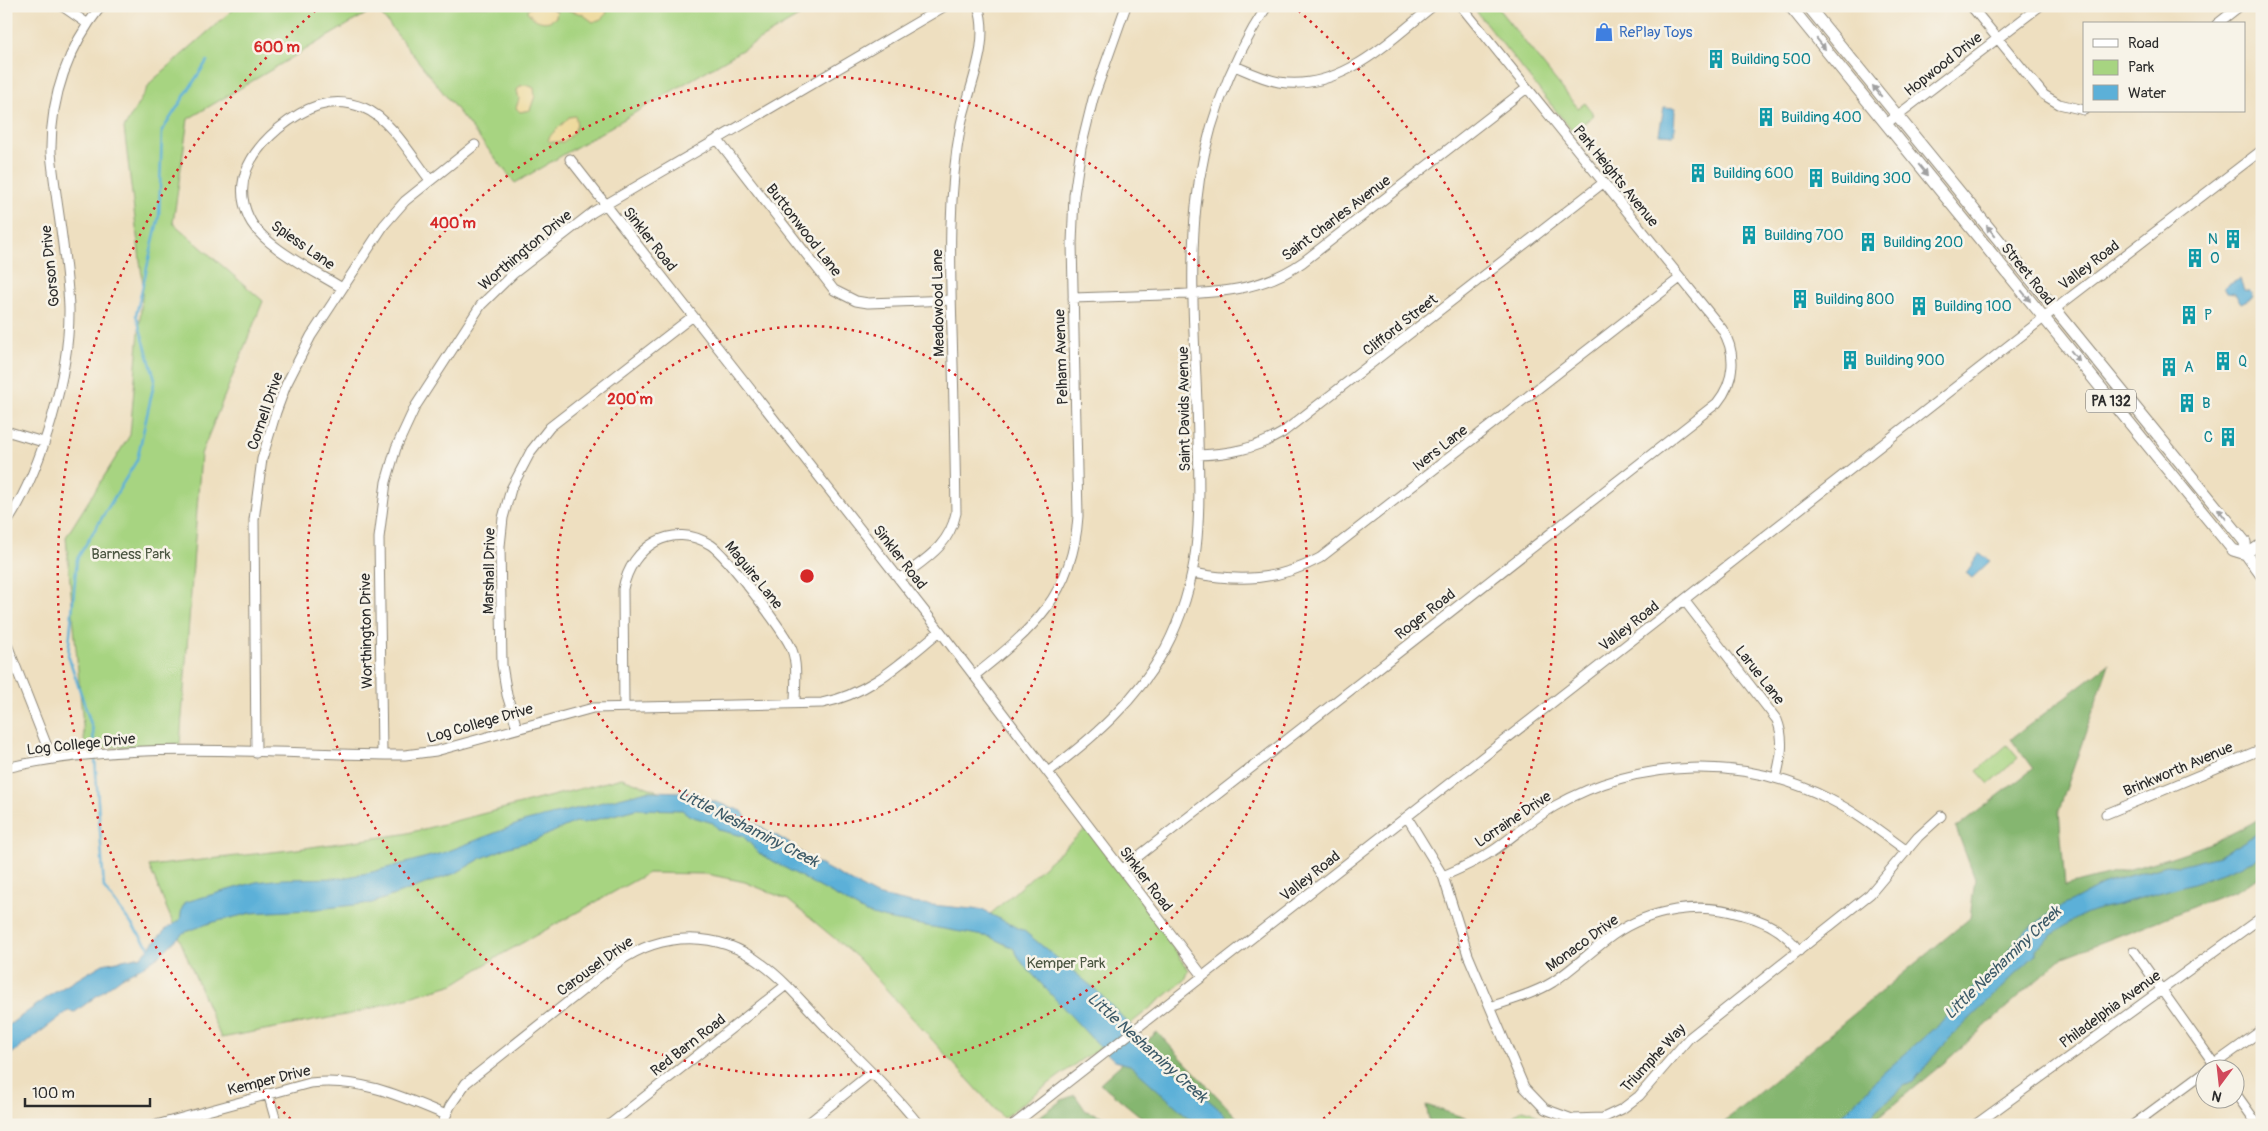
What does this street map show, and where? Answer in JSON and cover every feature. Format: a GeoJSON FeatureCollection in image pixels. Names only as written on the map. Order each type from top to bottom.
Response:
{"type":"FeatureCollection","features":[{"type":"Feature","properties":{"kind":"main road","name":"Street Road"},"geometry":{"type":"LineString","coordinates":[[1790,6],[2233,550],[2246,554]]}},
{"type":"Feature","properties":{"kind":"main road","name":"Street Road"},"geometry":{"type":"LineString","coordinates":[[1808,6],[2245,542],[2246,554],[2262,576]]}},
{"type":"Feature","properties":{"kind":"street"},"geometry":{"type":"LineString","coordinates":[[62,6],[88,24]]}},
{"type":"Feature","properties":{"kind":"street","name":"Gorson Drive"},"geometry":{"type":"LineString","coordinates":[[6,524],[25,493],[43,442],[63,371],[69,309],[51,153],[52,120],[57,93],[65,67],[88,24],[101,6]]}},
{"type":"Feature","properties":{"kind":"street","name":"Worthington Drive"},"geometry":{"type":"LineString","coordinates":[[382,755],[380,519],[386,482],[396,448],[415,407],[481,305],[513,274],[606,205],[945,6]]}},
{"type":"Feature","properties":{"kind":"street","name":"Meadowood Lane"},"geometry":{"type":"LineString","coordinates":[[899,579],[944,543],[951,532],[956,513],[950,239],[954,176],[962,124],[982,34],[982,17],[978,6]]}},
{"type":"Feature","properties":{"kind":"street","name":"Pelham Avenue"},"geometry":{"type":"LineString","coordinates":[[974,676],[1019,640],[1038,621],[1056,593],[1072,556],[1078,516],[1072,221],[1081,148],[1102,70],[1126,6]]}},
{"type":"Feature","properties":{"kind":"street","name":"Saint Davids Avenue"},"geometry":{"type":"LineString","coordinates":[[1048,772],[1103,728],[1142,684],[1169,640],[1186,597],[1193,573],[1200,522],[1194,294],[1194,226],[1198,184],[1210,129],[1235,66],[1267,6]]}},
{"type":"Feature","properties":{"kind":"street"},"geometry":{"type":"LineString","coordinates":[[1235,66],[1278,82],[1307,82],[1329,78],[1352,68],[1366,59],[1433,6]]}},
{"type":"Feature","properties":{"kind":"street","name":"Park Heights Avenue"},"geometry":{"type":"LineString","coordinates":[[1461,6],[1726,335],[1732,353],[1732,370]]}},
{"type":"Feature","properties":{"kind":"street"},"geometry":{"type":"LineString","coordinates":[[1971,6],[2044,95],[2059,104],[2083,110]]}},
{"type":"Feature","properties":{"kind":"street","name":"Hopwood Drive"},"geometry":{"type":"LineString","coordinates":[[1886,124],[2040,6]]}},
{"type":"Feature","properties":{"kind":"street"},"geometry":{"type":"LineString","coordinates":[[2220,22],[2240,6]]}},
{"type":"Feature","properties":{"kind":"street","name":"Saint Charles Avenue"},"geometry":{"type":"LineString","coordinates":[[1073,298],[1194,294],[1254,286],[1294,268],[1527,88]]}},
{"type":"Feature","properties":{"kind":"street","name":"Spiess Lane"},"geometry":{"type":"LineString","coordinates":[[342,288],[270,242],[256,228],[249,217],[245,204],[244,178],[249,161],[256,149],[303,111],[324,103],[344,102],[364,107],[378,116],[430,180]]}},
{"type":"Feature","properties":{"kind":"street","name":"Buttonwood Lane"},"geometry":{"type":"LineString","coordinates":[[717,140],[834,290],[850,298],[868,302],[951,300]]}},
{"type":"Feature","properties":{"kind":"street","name":"Cornell Drive"},"geometry":{"type":"LineString","coordinates":[[256,753],[253,549],[258,480],[267,440],[286,385],[311,336],[390,216],[430,180],[475,145]]}},
{"type":"Feature","properties":{"kind":"street","name":"Valley Road"},"geometry":{"type":"LineString","coordinates":[[1013,1125],[2055,309],[2262,150]]}},
{"type":"Feature","properties":{"kind":"street","name":"Sinkler Road"},"geometry":{"type":"LineString","coordinates":[[570,159],[940,631],[1203,976]]}},
{"type":"Feature","properties":{"kind":"street","name":"Clifford Street"},"geometry":{"type":"LineString","coordinates":[[1199,455],[1241,451],[1258,446],[1282,433],[1603,183]]}},
{"type":"Feature","properties":{"kind":"street","name":"Ivers Lane"},"geometry":{"type":"LineString","coordinates":[[1193,573],[1230,579],[1260,578],[1292,571],[1320,558],[1680,278]]}},
{"type":"Feature","properties":{"kind":"street","name":"Marshall Drive"},"geometry":{"type":"LineString","coordinates":[[517,728],[507,695],[502,665],[500,546],[511,489],[531,451],[550,427],[693,316]]}},
{"type":"Feature","properties":{"kind":"street","name":"Roger Road"},"geometry":{"type":"LineString","coordinates":[[1122,869],[1716,403],[1728,388],[1732,370]]}},
{"type":"Feature","properties":{"kind":"street"},"geometry":{"type":"LineString","coordinates":[[6,431],[43,442]]}},
{"type":"Feature","properties":{"kind":"street","name":"Maguire Lane"},"geometry":{"type":"LineString","coordinates":[[624,706],[623,589],[625,576],[637,556],[650,544],[662,537],[682,535],[702,540],[721,553],[787,637],[795,664],[795,704]]}},
{"type":"Feature","properties":{"kind":"street"},"geometry":{"type":"LineString","coordinates":[[2246,554],[2262,543]]}},
{"type":"Feature","properties":{"kind":"street","name":"Larue Lane"},"geometry":{"type":"LineString","coordinates":[[1684,600],[1776,720],[1782,738],[1782,750],[1776,778]]}},
{"type":"Feature","properties":{"kind":"street","name":"Log College Drive"},"geometry":{"type":"LineString","coordinates":[[6,768],[89,754],[145,751],[382,755],[430,752],[593,708],[795,704],[840,699],[864,689],[940,631]]}},
{"type":"Feature","properties":{"kind":"street"},"geometry":{"type":"LineString","coordinates":[[6,642],[52,759]]}},
{"type":"Feature","properties":{"kind":"street","name":"Brinkworth Avenue"},"geometry":{"type":"LineString","coordinates":[[2106,814],[2262,749]]}},
{"type":"Feature","properties":{"kind":"street","name":"Lorraine Drive"},"geometry":{"type":"LineString","coordinates":[[1443,876],[1485,856],[1555,806],[1610,781],[1652,771],[1700,768],[1738,770],[1776,778],[1811,790],[1846,808],[1906,851]]}},
{"type":"Feature","properties":{"kind":"street","name":"Triumphe Way"},"geometry":{"type":"LineString","coordinates":[[1407,817],[1443,876],[1468,955],[1520,1081],[1530,1095],[1553,1114],[1572,1119],[1593,1120],[1612,1114],[1631,1103],[1688,1038],[1870,894],[1906,851],[1941,816]]}},
{"type":"Feature","properties":{"kind":"street","name":"Monaco Drive"},"geometry":{"type":"LineString","coordinates":[[1490,1007],[1546,986],[1626,927],[1650,917],[1675,910],[1714,908],[1746,915],[1783,933],[1799,951]]}},
{"type":"Feature","properties":{"kind":"street","name":"Philadelphia Avenue"},"geometry":{"type":"LineString","coordinates":[[1975,1125],[2262,917]]}},
{"type":"Feature","properties":{"kind":"street","name":"Carousel Drive"},"geometry":{"type":"LineString","coordinates":[[442,1125],[446,1114],[466,1083],[617,963],[643,948],[669,940],[686,938],[713,940],[727,944],[754,958],[785,986],[872,1073],[919,1125]]}},
{"type":"Feature","properties":{"kind":"street"},"geometry":{"type":"LineString","coordinates":[[2134,951],[2205,1058]]}},
{"type":"Feature","properties":{"kind":"street","name":"Red Barn Road"},"geometry":{"type":"LineString","coordinates":[[609,1125],[785,986]]}},
{"type":"Feature","properties":{"kind":"street"},"geometry":{"type":"LineString","coordinates":[[2224,1058],[2262,1030]]}},
{"type":"Feature","properties":{"kind":"street"},"geometry":{"type":"LineString","coordinates":[[806,1125],[872,1073]]}},
{"type":"Feature","properties":{"kind":"street"},"geometry":{"type":"LineString","coordinates":[[2133,1125],[2196,1079]]}},
{"type":"Feature","properties":{"kind":"street","name":"Kemper Drive"},"geometry":{"type":"LineString","coordinates":[[156,1125],[310,1082],[355,1082],[389,1092],[446,1114]]}},
{"type":"Feature","properties":{"kind":"street"},"geometry":{"type":"LineString","coordinates":[[268,1094],[277,1125]]}},
{"type":"Feature","properties":{"kind":"street"},"geometry":{"type":"LineString","coordinates":[[2246,1108],[2258,1125]]}},
{"type":"Feature","properties":{"kind":"green space","name":"Barness Park"},"geometry":{"type":"Polygon","coordinates":[[[237,6],[817,6],[515,183],[376,8],[188,119],[173,223],[263,301],[201,454],[180,745],[85,748],[66,537],[130,435],[143,285],[124,128],[151,82],[237,6]]]}},
{"type":"Feature","properties":{"kind":"green space"},"geometry":{"type":"Polygon","coordinates":[[[1472,6],[1496,6],[1578,108],[1585,103],[1594,115],[1573,132],[1472,6]]]}},
{"type":"Feature","properties":{"kind":"green space"},"geometry":{"type":"Polygon","coordinates":[[[2109,664],[2059,810],[2065,886],[2166,859],[2215,841],[2262,817],[2262,876],[2235,891],[2063,957],[1946,1061],[1869,1125],[1720,1125],[1970,918],[1975,879],[1956,828],[2033,769],[2011,739],[2109,664]]]}},
{"type":"Feature","properties":{"kind":"green space"},"geometry":{"type":"Polygon","coordinates":[[[2007,745],[2018,758],[1989,784],[1977,771],[2007,745]]]}},
{"type":"Feature","properties":{"kind":"green space","name":"Kemper Park"},"geometry":{"type":"Polygon","coordinates":[[[622,778],[728,816],[881,902],[986,918],[1089,826],[1189,970],[1185,980],[1095,1052],[1082,1059],[1003,1118],[857,957],[788,900],[745,882],[707,874],[648,873],[504,953],[454,984],[351,1014],[221,1038],[149,866],[290,850],[404,834],[622,778]]]}},
{"type":"Feature","properties":{"kind":"green space"},"geometry":{"type":"Polygon","coordinates":[[[1157,1032],[1244,1125],[1151,1125],[1100,1083],[1157,1032]]]}},
{"type":"Feature","properties":{"kind":"green space"},"geometry":{"type":"Polygon","coordinates":[[[1075,1095],[1086,1111],[1108,1118],[1114,1125],[1028,1125],[1062,1100],[1075,1095]]]}},
{"type":"Feature","properties":{"kind":"green space"},"geometry":{"type":"Polygon","coordinates":[[[1426,1105],[1486,1125],[1430,1125],[1426,1105]]]}},
{"type":"Feature","properties":{"kind":"green space"},"geometry":{"type":"Polygon","coordinates":[[[1523,1109],[1530,1111],[1550,1125],[1501,1125],[1523,1109]]]}},
{"type":"Feature","properties":{"kind":"sand"},"geometry":{"type":"Polygon","coordinates":[[[531,6],[546,6],[557,11],[556,17],[544,22],[537,20],[527,11],[531,6]]]}},
{"type":"Feature","properties":{"kind":"sand"},"geometry":{"type":"Polygon","coordinates":[[[569,6],[604,6],[607,13],[601,19],[593,22],[582,14],[568,10],[569,6]]]}},
{"type":"Feature","properties":{"kind":"sand"},"geometry":{"type":"Polygon","coordinates":[[[527,85],[534,88],[535,96],[530,110],[520,112],[516,108],[519,99],[517,90],[520,86],[527,85]]]}},
{"type":"Feature","properties":{"kind":"sand"},"geometry":{"type":"Polygon","coordinates":[[[575,116],[576,128],[569,137],[563,142],[550,142],[548,140],[569,117],[575,116]]]}},
{"type":"Feature","properties":{"kind":"water"},"geometry":{"type":"Polygon","coordinates":[[[1664,107],[1675,108],[1674,135],[1659,134],[1664,107]]]}},
{"type":"Feature","properties":{"kind":"water"},"geometry":{"type":"Polygon","coordinates":[[[2240,279],[2244,290],[2250,291],[2253,297],[2241,303],[2235,294],[2227,293],[2224,287],[2240,279]]]}},
{"type":"Feature","properties":{"kind":"water"},"geometry":{"type":"Polygon","coordinates":[[[1980,553],[1990,561],[1972,578],[1966,573],[1980,553]]]}},
{"type":"Feature","properties":{"kind":"water","name":"Little Neshaminy Creek"},"geometry":{"type":"Polygon","coordinates":[[[647,791],[687,792],[742,811],[747,819],[791,844],[808,858],[876,895],[912,903],[982,910],[1024,931],[1095,989],[1177,1073],[1220,1110],[1231,1125],[1197,1125],[1130,1065],[1115,1061],[1023,964],[1013,948],[990,937],[886,919],[866,913],[760,854],[743,836],[719,830],[713,823],[690,816],[682,810],[636,809],[583,823],[575,822],[536,840],[509,847],[482,858],[456,873],[372,903],[309,910],[251,913],[210,923],[183,933],[161,954],[144,966],[122,977],[75,1012],[68,1011],[6,1058],[6,1027],[52,994],[103,964],[142,956],[166,929],[180,920],[182,908],[186,902],[256,882],[283,879],[343,878],[372,872],[446,852],[523,822],[647,791]]]}},
{"type":"Feature","properties":{"kind":"water","name":"Little Neshaminy Creek"},"geometry":{"type":"Polygon","coordinates":[[[2262,831],[2262,856],[2211,877],[2092,911],[2070,922],[2036,948],[2036,954],[1943,1045],[1913,1082],[1904,1086],[1860,1125],[1829,1125],[1846,1112],[1881,1075],[1940,1023],[2000,961],[2023,933],[2053,911],[2102,885],[2125,877],[2167,865],[2179,866],[2219,856],[2262,831]]]}},
{"type":"Feature","properties":{"kind":"waterway"},"geometry":{"type":"LineString","coordinates":[[151,950],[104,888],[93,730],[68,655],[77,559],[137,460],[155,379],[136,315],[159,216],[162,131],[207,61]]}},
{"type":"Feature","properties":{"kind":"place","name":"RePlay Toys"},"geometry":{"type":"Point","coordinates":[1604,32]}},
{"type":"Feature","properties":{"kind":"place","name":"Building 500"},"geometry":{"type":"Point","coordinates":[1716,59]}},
{"type":"Feature","properties":{"kind":"place","name":"Building 400"},"geometry":{"type":"Point","coordinates":[1766,117]}},
{"type":"Feature","properties":{"kind":"place","name":"Building 600"},"geometry":{"type":"Point","coordinates":[1698,173]}},
{"type":"Feature","properties":{"kind":"place","name":"Building 300"},"geometry":{"type":"Point","coordinates":[1816,178]}},
{"type":"Feature","properties":{"kind":"place","name":"Building 700"},"geometry":{"type":"Point","coordinates":[1749,235]}},
{"type":"Feature","properties":{"kind":"place","name":"N"},"geometry":{"type":"Point","coordinates":[2233,239]}},
{"type":"Feature","properties":{"kind":"place","name":"Building 200"},"geometry":{"type":"Point","coordinates":[1868,242]}},
{"type":"Feature","properties":{"kind":"place","name":"O"},"geometry":{"type":"Point","coordinates":[2195,258]}},
{"type":"Feature","properties":{"kind":"place","name":"Building 800"},"geometry":{"type":"Point","coordinates":[1800,299]}},
{"type":"Feature","properties":{"kind":"place","name":"Building 100"},"geometry":{"type":"Point","coordinates":[1919,306]}},
{"type":"Feature","properties":{"kind":"place","name":"P"},"geometry":{"type":"Point","coordinates":[2189,315]}},
{"type":"Feature","properties":{"kind":"place","name":"Building 900"},"geometry":{"type":"Point","coordinates":[1850,360]}},
{"type":"Feature","properties":{"kind":"place","name":"Q"},"geometry":{"type":"Point","coordinates":[2223,361]}},
{"type":"Feature","properties":{"kind":"place","name":"A"},"geometry":{"type":"Point","coordinates":[2169,367]}},
{"type":"Feature","properties":{"kind":"place","name":"B"},"geometry":{"type":"Point","coordinates":[2187,403]}},
{"type":"Feature","properties":{"kind":"place","name":"C"},"geometry":{"type":"Point","coordinates":[2228,437]}}]}
